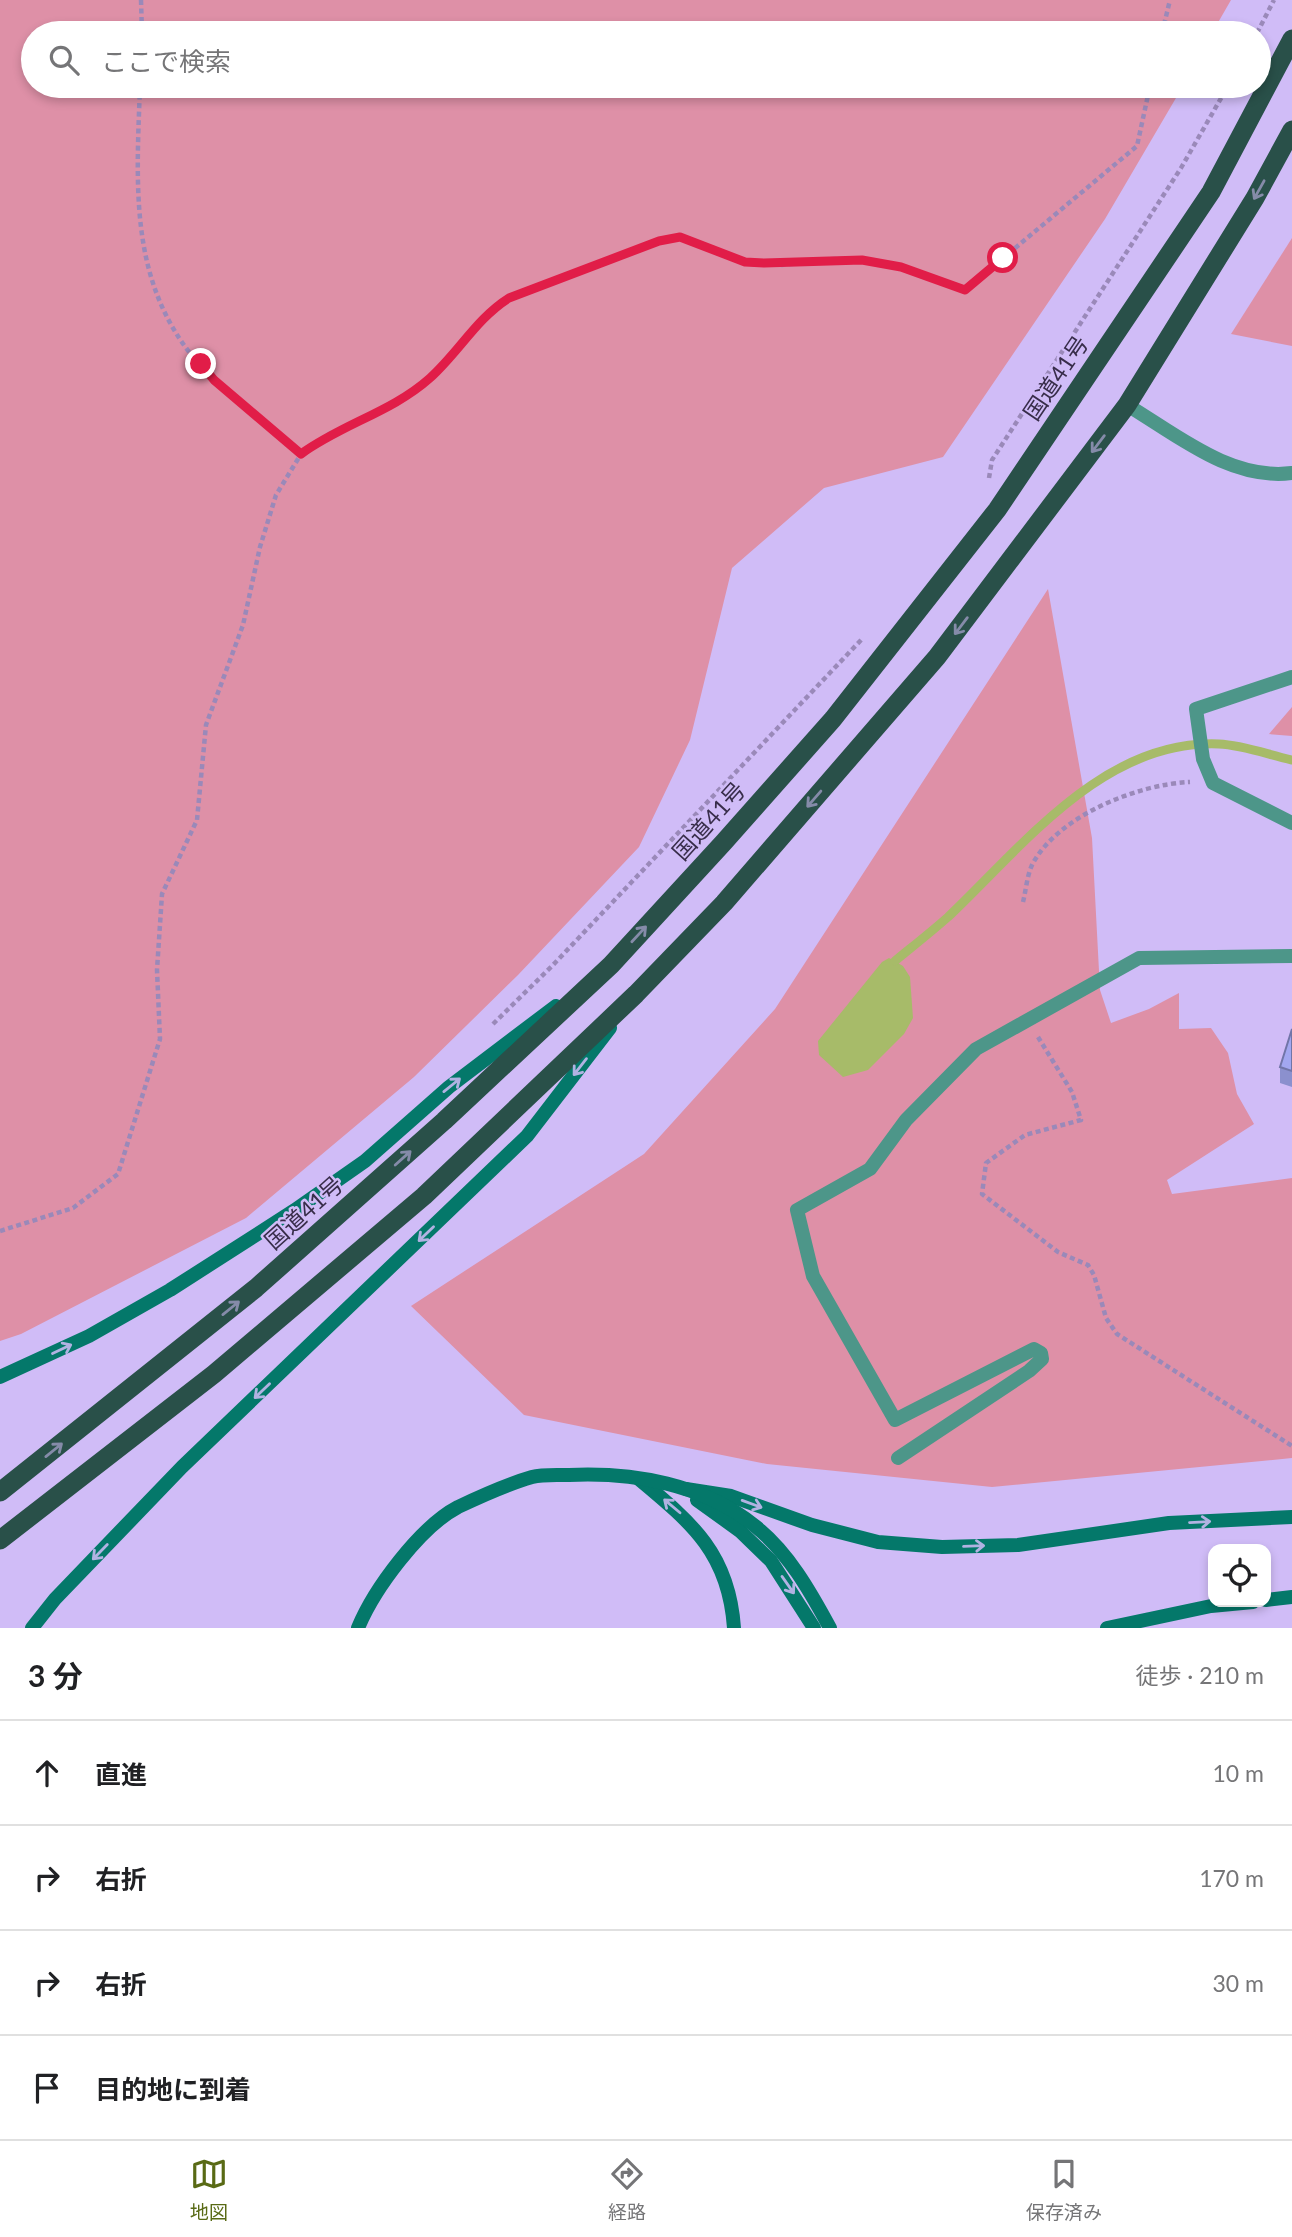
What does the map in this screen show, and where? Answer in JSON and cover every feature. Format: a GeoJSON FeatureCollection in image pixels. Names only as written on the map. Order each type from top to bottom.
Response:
{"type":"FeatureCollection","features":[{"type":"Feature","properties":{"kind":"highway","name":"国道41号"},"geometry":{"type":"LineString","coordinates":[[1271,79],[1292,40]]}},
{"type":"Feature","properties":{"kind":"highway","name":"国道41号"},"geometry":{"type":"LineString","coordinates":[[0,1492],[256,1288],[444,1121],[611,965],[833,719],[997,510],[1211,192],[1261,98]]}},
{"type":"Feature","properties":{"kind":"highway"},"geometry":{"type":"LineString","coordinates":[[0,1539],[214,1374],[424,1196],[636,994],[724,903],[937,657],[1127,405],[1255,198],[1292,130]]}},
{"type":"Feature","properties":{"kind":"main road"},"geometry":{"type":"LineString","coordinates":[[0,1377],[112,1323],[170,1290],[285,1217],[365,1161],[449,1087],[611,965]]}},
{"type":"Feature","properties":{"kind":"main road"},"geometry":{"type":"LineString","coordinates":[[32,1628],[55,1599],[182,1467],[527,1136],[636,994]]}},
{"type":"Feature","properties":{"kind":"main road"},"geometry":{"type":"LineString","coordinates":[[635,1475],[680,1513],[706,1541],[723,1571],[732,1600],[734,1628]]}},
{"type":"Feature","properties":{"kind":"main road"},"geometry":{"type":"LineString","coordinates":[[358,1628],[365,1610],[415,1542],[456,1508],[534,1476],[635,1475],[686,1489],[731,1496],[812,1525],[878,1542],[942,1547],[1018,1545],[1169,1523],[1292,1517]]}},
{"type":"Feature","properties":{"kind":"main road"},"geometry":{"type":"LineString","coordinates":[[686,1489],[708,1509],[740,1531],[771,1561],[814,1628]]}},
{"type":"Feature","properties":{"kind":"main road"},"geometry":{"type":"LineString","coordinates":[[686,1489],[721,1505],[755,1526],[789,1560],[830,1628]]}},
{"type":"Feature","properties":{"kind":"main road"},"geometry":{"type":"LineString","coordinates":[[1271,1599],[1292,1597]]}},
{"type":"Feature","properties":{"kind":"main road"},"geometry":{"type":"LineString","coordinates":[[1107,1628],[1208,1607]]}},
{"type":"Feature","properties":{"kind":"street"},"geometry":{"type":"LineString","coordinates":[[1127,405],[1233,468],[1280,475],[1292,473]]}},
{"type":"Feature","properties":{"kind":"street"},"geometry":{"type":"LineString","coordinates":[[1292,677],[1196,709],[1203,760],[1213,783],[1292,823]]}},
{"type":"Feature","properties":{"kind":"street"},"geometry":{"type":"LineString","coordinates":[[898,1458],[1029,1371],[1042,1359],[1041,1353],[1034,1349],[895,1420],[813,1276],[797,1210],[870,1169],[906,1120],[976,1049],[1139,958],[1292,956]]}},
{"type":"Feature","properties":{"kind":"path"},"geometry":{"type":"LineString","coordinates":[[141,0],[142,21]]}},
{"type":"Feature","properties":{"kind":"path"},"geometry":{"type":"LineString","coordinates":[[1165,21],[1170,0]]}},
{"type":"Feature","properties":{"kind":"path"},"geometry":{"type":"LineString","coordinates":[[1263,21],[1274,0]]}},
{"type":"Feature","properties":{"kind":"path"},"geometry":{"type":"LineString","coordinates":[[140,98],[140,230],[151,282],[174,332],[214,380],[301,454]]}},
{"type":"Feature","properties":{"kind":"path"},"geometry":{"type":"LineString","coordinates":[[0,1230],[73,1208],[118,1174],[160,1039],[157,970],[162,894],[197,820],[206,725],[243,625],[260,547],[276,495],[301,454],[329,434],[397,403],[431,377],[494,307],[509,298],[659,241],[680,237],[745,262],[782,265],[834,259],[862,260],[901,267],[965,290],[1137,146],[1147,98]]}},
{"type":"Feature","properties":{"kind":"path"},"geometry":{"type":"LineString","coordinates":[[981,489],[989,478],[992,460],[1181,168],[1221,98]]}},
{"type":"Feature","properties":{"kind":"path"},"geometry":{"type":"LineString","coordinates":[[492,1025],[863,638]]}},
{"type":"Feature","properties":{"kind":"path"},"geometry":{"type":"LineString","coordinates":[[1023,902],[1031,867],[1040,851],[1073,823],[1108,799],[1159,786],[1187,782],[1213,783]]}},
{"type":"Feature","properties":{"kind":"path"},"geometry":{"type":"LineString","coordinates":[[1029,1019],[1072,1092],[1081,1120],[1025,1135],[986,1163],[982,1194],[1058,1252],[1088,1265],[1094,1275],[1106,1318],[1117,1334],[1292,1446]]}},
{"type":"Feature","properties":{"kind":"shaded area"},"geometry":{"type":"Polygon","coordinates":[[[0,0],[1231,0],[1219,21],[21,21],[21,98],[1176,98],[1105,219],[943,457],[824,488],[732,568],[690,740],[639,847],[518,975],[414,1077],[246,1218],[21,1334],[0,1341],[0,0]]]}},
{"type":"Feature","properties":{"kind":"shaded area"},"geometry":{"type":"Polygon","coordinates":[[[1292,238],[1292,346],[1231,334],[1292,238]]]}},
{"type":"Feature","properties":{"kind":"shaded area"},"geometry":{"type":"Polygon","coordinates":[[[1048,589],[1092,838],[1100,990],[1111,1023],[1149,1009],[1179,993],[1179,1029],[1211,1028],[1228,1053],[1237,1094],[1254,1124],[1167,1180],[1172,1194],[1292,1178],[1292,1458],[992,1487],[767,1464],[524,1415],[411,1306],[644,1154],[775,1009],[1048,589]]]}},
{"type":"Feature","properties":{"kind":"shaded area"},"geometry":{"type":"Polygon","coordinates":[[[1292,707],[1292,736],[1268,734],[1269,734],[1292,707]]]}},
{"type":"Feature","properties":{"kind":"shaded area"},"geometry":{"type":"Polygon","coordinates":[[[889,958],[903,966],[910,977],[913,1018],[904,1034],[868,1070],[843,1077],[819,1055],[818,1041],[882,962],[889,958]]]}},
{"type":"Feature","properties":{"kind":"building"},"geometry":{"type":"Polygon","coordinates":[[[1292,1029],[1292,1071],[1280,1067],[1292,1029]]]}},
{"type":"Feature","properties":{"kind":"waterway"},"geometry":{"type":"LineString","coordinates":[[895,961],[948,917],[1068,802],[1102,778],[1139,759],[1177,747],[1219,744],[1292,760]]}},
{"type":"Feature","properties":{"kind":"route"},"geometry":{"type":"LineString","coordinates":[[201,364],[214,380],[301,454],[329,434],[397,403],[431,377],[494,307],[509,298],[659,241],[680,237],[745,262],[782,265],[834,259],[862,260],[901,267],[965,290],[1003,258]]}}]}
